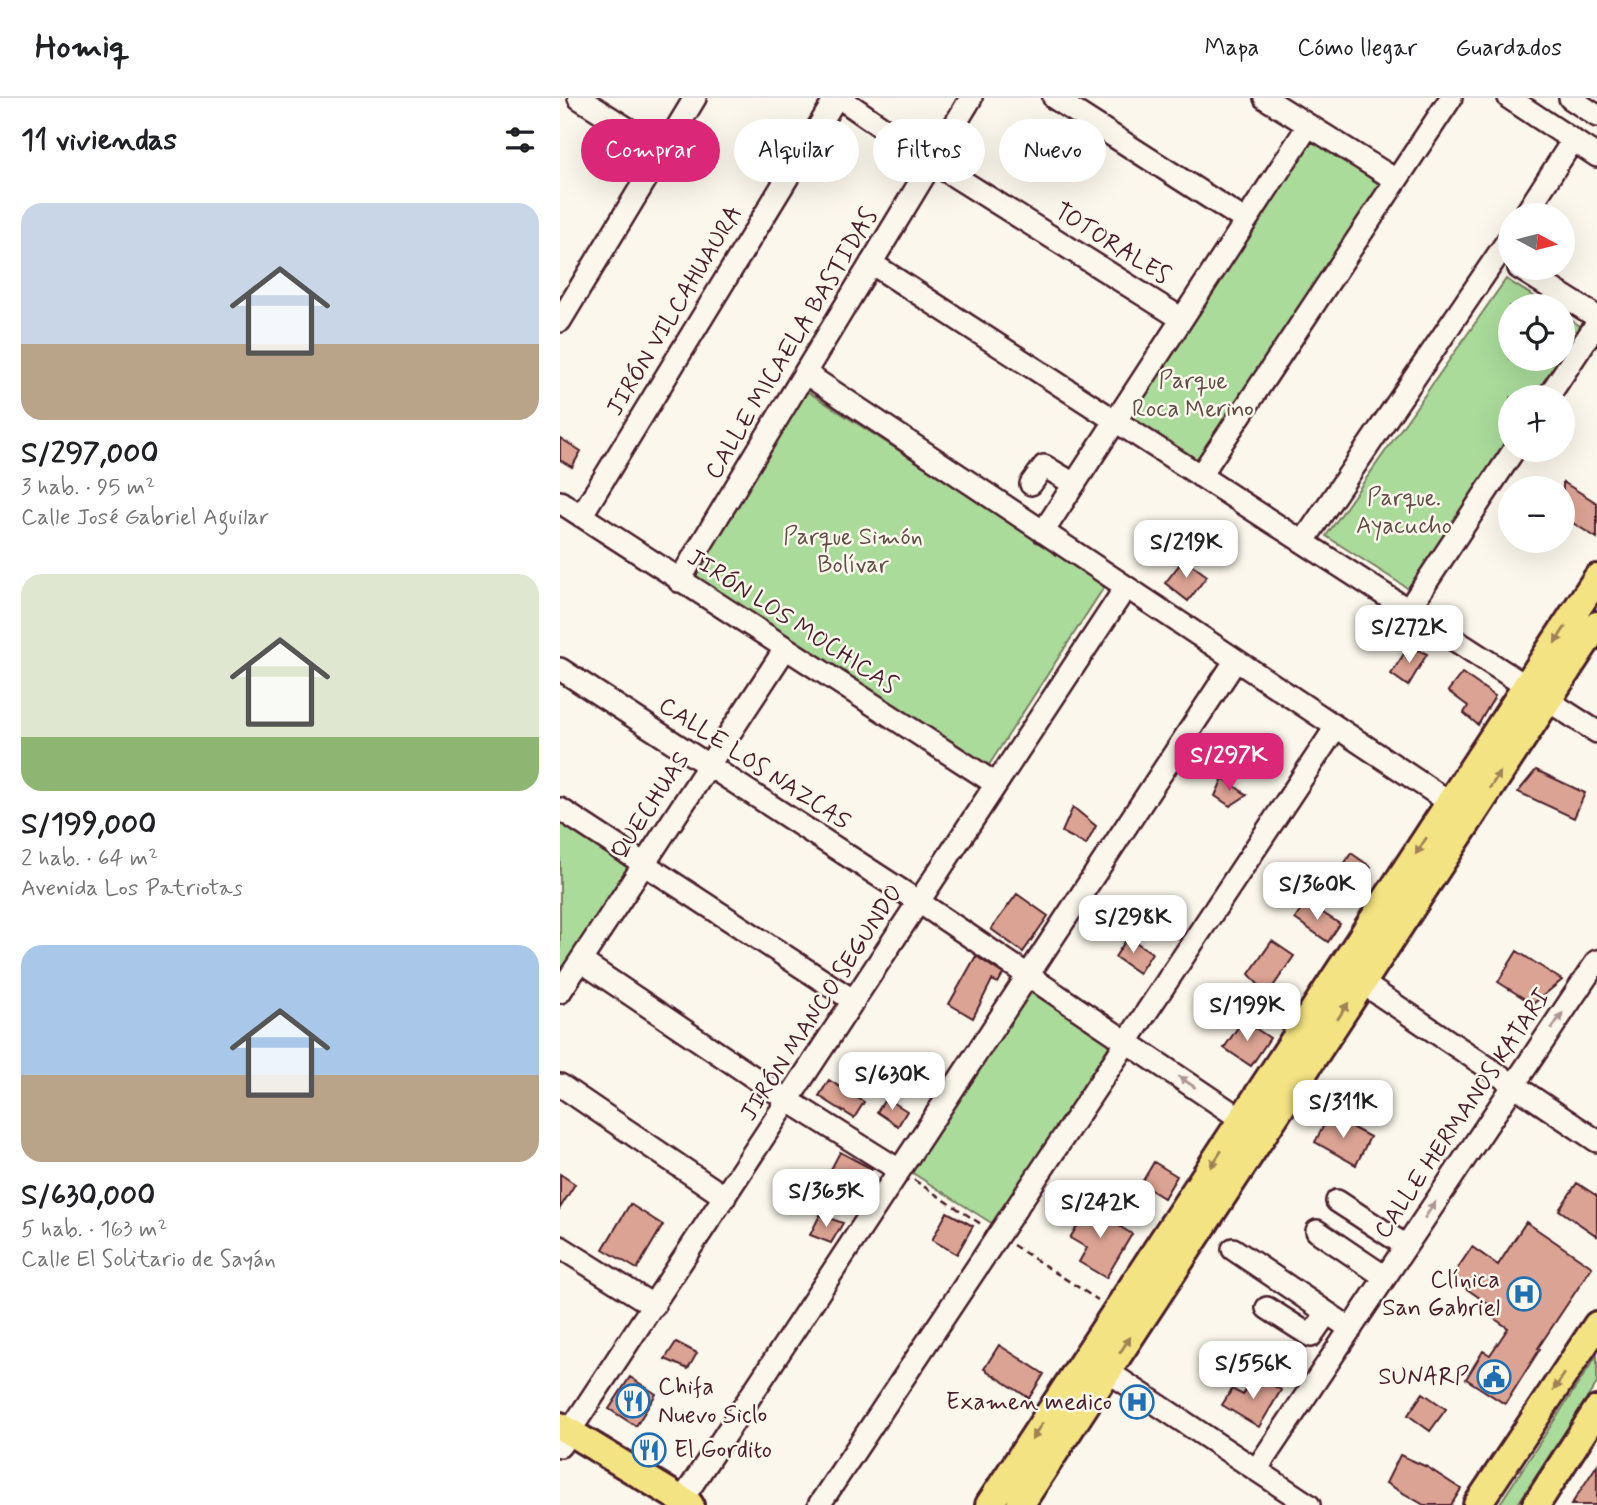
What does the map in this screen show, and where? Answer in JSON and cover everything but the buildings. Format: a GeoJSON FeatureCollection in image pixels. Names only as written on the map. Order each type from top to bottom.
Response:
{"type":"FeatureCollection","features":[{"type":"Feature","properties":{"kind":"main road"},"geometry":{"type":"LineString","coordinates":[[1020,1505],[1108,1371],[1253,1127],[1537,693],[1597,578]]}},
{"type":"Feature","properties":{"kind":"main road"},"geometry":{"type":"LineString","coordinates":[[1537,693],[1597,625]]}},
{"type":"Feature","properties":{"kind":"main road"},"geometry":{"type":"LineString","coordinates":[[989,1505],[1086,1357],[1253,1127]]}},
{"type":"Feature","properties":{"kind":"main road"},"geometry":{"type":"LineString","coordinates":[[1477,1505],[1597,1325]]}},
{"type":"Feature","properties":{"kind":"main road"},"geometry":{"type":"LineString","coordinates":[[1536,1505],[1597,1410]]}},
{"type":"Feature","properties":{"kind":"main road"},"geometry":{"type":"LineString","coordinates":[[563,1434],[686,1503]]}},
{"type":"Feature","properties":{"kind":"street"},"geometry":{"type":"LineString","coordinates":[[579,98],[612,119]]}},
{"type":"Feature","properties":{"kind":"street"},"geometry":{"type":"LineString","coordinates":[[682,119],[695,98]]}},
{"type":"Feature","properties":{"kind":"street","name":"TOTORALES"},"geometry":{"type":"LineString","coordinates":[[838,98],[873,122]]}},
{"type":"Feature","properties":{"kind":"street","name":"JIRÓN VILCAHUAURA"},"geometry":{"type":"LineString","coordinates":[[581,516],[838,98]]}},
{"type":"Feature","properties":{"kind":"street","name":"CALLE MICAELA BASTIDAS"},"geometry":{"type":"LineString","coordinates":[[958,119],[971,98]]}},
{"type":"Feature","properties":{"kind":"street"},"geometry":{"type":"LineString","coordinates":[[1054,98],[1246,220]]}},
{"type":"Feature","properties":{"kind":"street"},"geometry":{"type":"LineString","coordinates":[[1265,98],[1396,180]]}},
{"type":"Feature","properties":{"kind":"street"},"geometry":{"type":"LineString","coordinates":[[1200,476],[1451,98]]}},
{"type":"Feature","properties":{"kind":"street"},"geometry":{"type":"LineString","coordinates":[[1509,98],[1597,156]]}},
{"type":"Feature","properties":{"kind":"street"},"geometry":{"type":"LineString","coordinates":[[1570,98],[1597,116]]}},
{"type":"Feature","properties":{"kind":"street"},"geometry":{"type":"LineString","coordinates":[[1043,532],[1308,126]]}},
{"type":"Feature","properties":{"kind":"street"},"geometry":{"type":"LineString","coordinates":[[1533,203],[1573,140]]}},
{"type":"Feature","properties":{"kind":"street"},"geometry":{"type":"LineString","coordinates":[[560,321],[644,182]]}},
{"type":"Feature","properties":{"kind":"street","name":"CALLE MICAELA BASTIDAS"},"geometry":{"type":"LineString","coordinates":[[679,581],[920,182]]}},
{"type":"Feature","properties":{"kind":"street","name":"TOTORALES"},"geometry":{"type":"LineString","coordinates":[[964,182],[1182,319]]}},
{"type":"Feature","properties":{"kind":"street"},"geometry":{"type":"LineString","coordinates":[[871,263],[1597,732]]}},
{"type":"Feature","properties":{"kind":"street"},"geometry":{"type":"LineString","coordinates":[[1303,542],[1498,263]]}},
{"type":"Feature","properties":{"kind":"street"},"geometry":{"type":"LineString","coordinates":[[1538,280],[1597,317]]}},
{"type":"Feature","properties":{"kind":"street"},"geometry":{"type":"LineString","coordinates":[[1556,385],[1597,323]]}},
{"type":"Feature","properties":{"kind":"street"},"geometry":{"type":"LineString","coordinates":[[805,373],[1460,810]]}},
{"type":"Feature","properties":{"kind":"street"},"geometry":{"type":"LineString","coordinates":[[1408,610],[1506,462]]}},
{"type":"Feature","properties":{"kind":"street"},"geometry":{"type":"LineString","coordinates":[[1031,484],[1044,466],[1074,484]]}},
{"type":"Feature","properties":{"kind":"street","name":"JIRÓN LOS MOCHICAS"},"geometry":{"type":"LineString","coordinates":[[560,502],[996,784]]}},
{"type":"Feature","properties":{"kind":"street","name":"JIRÓN MANCO SEGUNDO"},"geometry":{"type":"LineString","coordinates":[[563,1434],[654,1306],[1126,587]]}},
{"type":"Feature","properties":{"kind":"street","name":"QUECHUAS"},"geometry":{"type":"LineString","coordinates":[[560,992],[785,649]]}},
{"type":"Feature","properties":{"kind":"street"},"geometry":{"type":"LineString","coordinates":[[686,1503],[900,1170],[1236,660]]}},
{"type":"Feature","properties":{"kind":"street","name":"CALLE LOS NAZCAS"},"geometry":{"type":"LineString","coordinates":[[560,669],[919,902],[1127,1041]]}},
{"type":"Feature","properties":{"kind":"street"},"geometry":{"type":"LineString","coordinates":[[819,1505],[1336,727]]}},
{"type":"Feature","properties":{"kind":"street"},"geometry":{"type":"LineString","coordinates":[[560,809],[854,1001]]}},
{"type":"Feature","properties":{"kind":"street"},"geometry":{"type":"LineString","coordinates":[[581,961],[789,1101],[900,1170]]}},
{"type":"Feature","properties":{"kind":"street","name":"CALLE HERMANOS KATARI"},"geometry":{"type":"LineString","coordinates":[[1256,1470],[1597,961]]}},
{"type":"Feature","properties":{"kind":"street"},"geometry":{"type":"LineString","coordinates":[[1351,976],[1597,1141]]}},
{"type":"Feature","properties":{"kind":"street"},"geometry":{"type":"LineString","coordinates":[[1127,1041],[1253,1127]]}},
{"type":"Feature","properties":{"kind":"street"},"geometry":{"type":"LineString","coordinates":[[560,1085],[725,1197]]}},
{"type":"Feature","properties":{"kind":"street"},"geometry":{"type":"LineString","coordinates":[[1337,1200],[1406,1246]]}},
{"type":"Feature","properties":{"kind":"street"},"geometry":{"type":"LineString","coordinates":[[1317,1231],[1385,1277]]}},
{"type":"Feature","properties":{"kind":"street"},"geometry":{"type":"LineString","coordinates":[[560,1247],[654,1306]]}},
{"type":"Feature","properties":{"kind":"street"},"geometry":{"type":"LineString","coordinates":[[1233,1250],[1351,1329]]}},
{"type":"Feature","properties":{"kind":"street"},"geometry":{"type":"LineString","coordinates":[[1267,1308],[1311,1336],[1327,1313]]}},
{"type":"Feature","properties":{"kind":"street"},"geometry":{"type":"LineString","coordinates":[[1086,1357],[1309,1505]]}},
{"type":"Feature","properties":{"kind":"green space","name":"Parque Roca Merino"},"geometry":{"type":"Polygon","coordinates":[[[1311,138],[1380,185],[1199,462],[1129,416],[1311,138]]]}},
{"type":"Feature","properties":{"kind":"green space","name":"Parque. Ayacucho"},"geometry":{"type":"Polygon","coordinates":[[[1505,280],[1530,294],[1498,294],[1498,371],[1561,371],[1551,385],[1498,385],[1499,462],[1412,591],[1326,536],[1505,280]]]}},
{"type":"Feature","properties":{"kind":"green space","name":"Parque. Ayacucho"},"geometry":{"type":"Polygon","coordinates":[[[1575,323],[1588,331],[1575,350],[1575,323]]]}},
{"type":"Feature","properties":{"kind":"green space","name":"Parque Simón Bolívar"},"geometry":{"type":"Polygon","coordinates":[[[805,390],[1106,584],[989,765],[691,579],[805,390]]]}},
{"type":"Feature","properties":{"kind":"green space"},"geometry":{"type":"Polygon","coordinates":[[[560,821],[631,867],[560,977],[560,821]]]}},
{"type":"Feature","properties":{"kind":"green space"},"geometry":{"type":"Polygon","coordinates":[[[1034,983],[1115,1037],[993,1224],[911,1172],[1034,983]]]}},
{"type":"Feature","properties":{"kind":"green space"},"geometry":{"type":"Polygon","coordinates":[[[1597,1355],[1597,1383],[1517,1505],[1499,1505],[1597,1355]]]}},
{"type":"Feature","properties":{"kind":"place","name":"Clínica San Gabriel"},"geometry":{"type":"Point","coordinates":[1524,1294]}},
{"type":"Feature","properties":{"kind":"place","name":"SUNARP"},"geometry":{"type":"Point","coordinates":[1494,1377]}},
{"type":"Feature","properties":{"kind":"place","name":"Chifa Nuevo Siclo"},"geometry":{"type":"Point","coordinates":[633,1401]}},
{"type":"Feature","properties":{"kind":"place","name":"Examen medico"},"geometry":{"type":"Point","coordinates":[1137,1402]}},
{"type":"Feature","properties":{"kind":"place","name":"El Gordito"},"geometry":{"type":"Point","coordinates":[649,1450]}}]}
